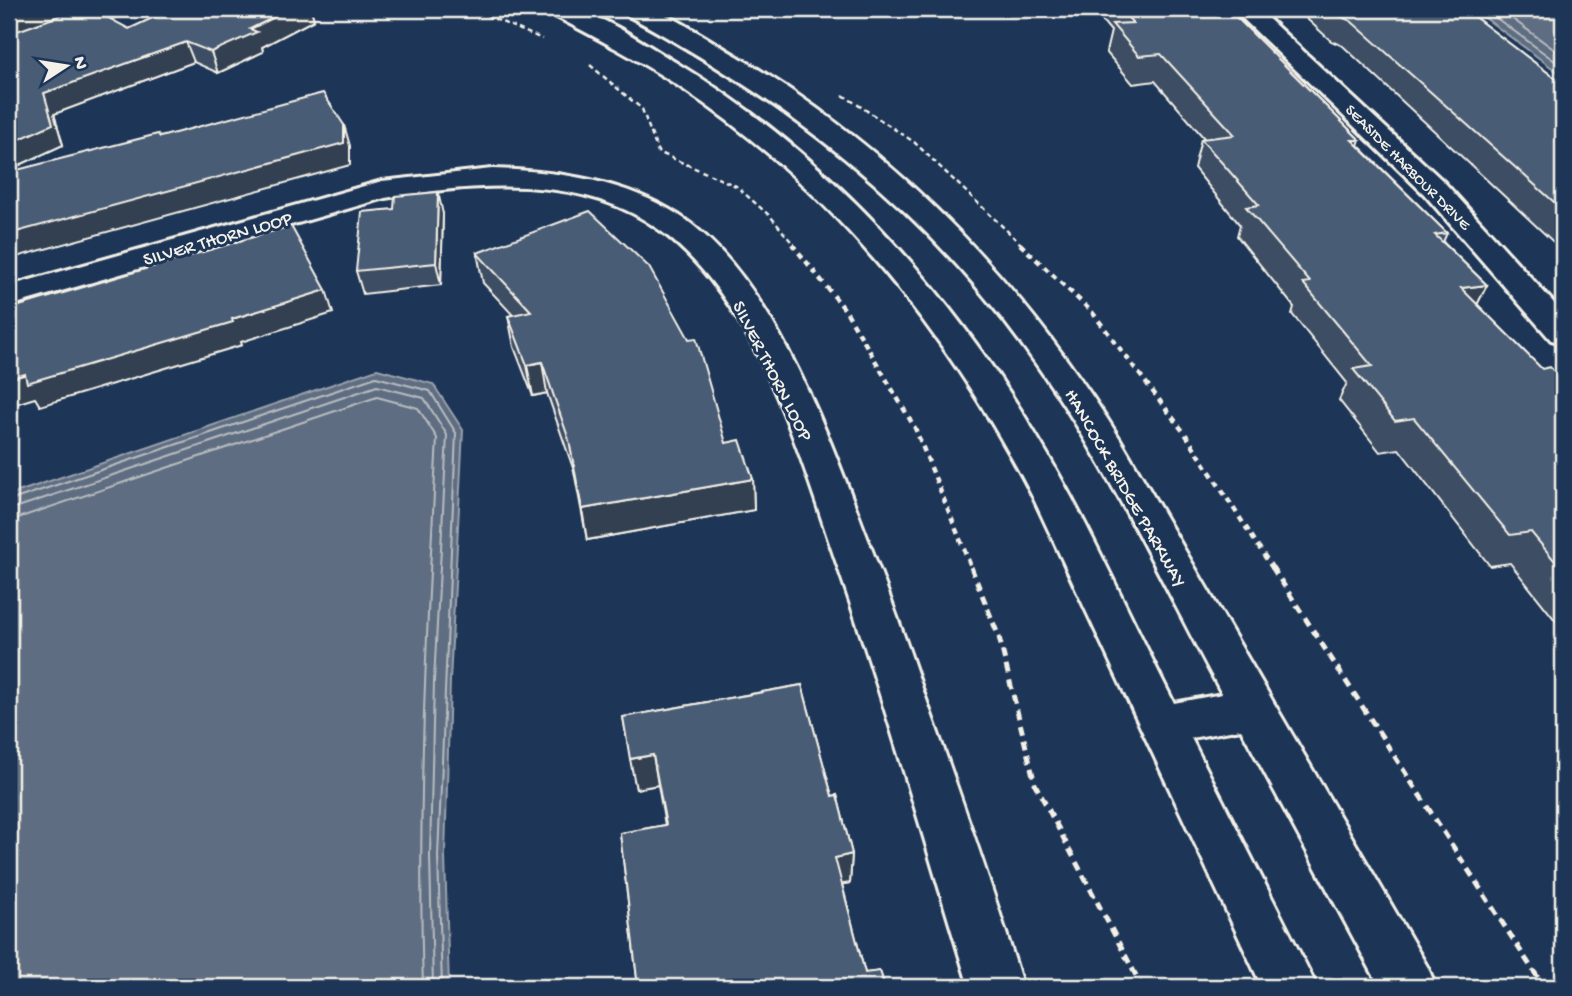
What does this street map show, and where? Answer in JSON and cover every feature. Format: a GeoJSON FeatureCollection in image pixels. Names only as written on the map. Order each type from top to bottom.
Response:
{"type":"FeatureCollection","features":[{"type":"Feature","properties":{"kind":"main road"},"geometry":{"type":"LineString","coordinates":[[9,48],[111,9]]}},
{"type":"Feature","properties":{"kind":"main road"},"geometry":{"type":"LineString","coordinates":[[559,9],[658,61],[763,134],[867,231],[936,312],[1002,408],[1066,528],[1290,987]]}},
{"type":"Feature","properties":{"kind":"main road","name":"HANCOCK BRIDGE PARKWAY"},"geometry":{"type":"LineString","coordinates":[[633,9],[748,72],[818,120],[882,172],[955,243],[1041,345],[1103,439],[1409,987]]}},
{"type":"Feature","properties":{"kind":"main road","name":"SEASIDE HARBOUR DRIVE"},"geometry":{"type":"LineString","coordinates":[[1245,9],[1434,188],[1563,333]]}},
{"type":"Feature","properties":{"kind":"main road","name":"SILVER THORN LOOP"},"geometry":{"type":"LineString","coordinates":[[9,296],[382,190],[426,181],[514,179],[589,189],[643,209],[671,224],[729,284],[803,416],[899,677],[996,987]]}},
{"type":"Feature","properties":{"kind":"main road"},"geometry":{"type":"LineString","coordinates":[[1161,724],[1253,708]]}},
{"type":"Feature","properties":{"kind":"path"},"geometry":{"type":"LineString","coordinates":[[471,9],[554,45]]}},
{"type":"Feature","properties":{"kind":"path"},"geometry":{"type":"LineString","coordinates":[[589,64],[642,108],[658,152],[736,187],[772,217],[846,311],[915,428],[999,637],[1035,784],[1142,987]]}},
{"type":"Feature","properties":{"kind":"water"},"geometry":{"type":"Polygon","coordinates":[[[1473,9],[1563,9],[1563,76],[1473,9]]]}},
{"type":"Feature","properties":{"kind":"water"},"geometry":{"type":"Polygon","coordinates":[[[377,369],[433,384],[463,430],[450,681],[445,856],[449,987],[9,987],[9,495],[377,369]]]}},
{"type":"Feature","properties":{"kind":"building"},"geometry":{"type":"Polygon","coordinates":[[[9,9],[22,9],[9,14],[9,9]]]}},
{"type":"Feature","properties":{"kind":"building"},"geometry":{"type":"Polygon","coordinates":[[[78,9],[92,9],[129,29],[172,9],[291,9],[250,29],[257,32],[211,52],[186,42],[44,93],[53,124],[9,144],[9,34],[78,9]]]}},
{"type":"Feature","properties":{"kind":"building"},"geometry":{"type":"Polygon","coordinates":[[[1120,9],[1228,9],[1360,140],[1352,140],[1447,233],[1435,235],[1487,285],[1461,288],[1542,369],[1550,367],[1563,380],[1563,571],[1531,532],[1510,535],[1414,418],[1395,421],[1353,369],[1372,366],[1303,283],[1310,282],[1246,207],[1259,205],[1201,139],[1235,135],[1161,54],[1139,56],[1112,24],[1133,23],[1120,9]]]}},
{"type":"Feature","properties":{"kind":"building"},"geometry":{"type":"Polygon","coordinates":[[[1331,9],[1464,9],[1563,84],[1563,210],[1351,21],[1331,9]]]}},
{"type":"Feature","properties":{"kind":"building"},"geometry":{"type":"Polygon","coordinates":[[[323,93],[344,125],[344,143],[9,234],[9,172],[158,134],[160,137],[323,93]]]}},
{"type":"Feature","properties":{"kind":"building"},"geometry":{"type":"Polygon","coordinates":[[[438,192],[436,263],[356,271],[362,212],[394,209],[395,196],[438,192]]]}},
{"type":"Feature","properties":{"kind":"building"},"geometry":{"type":"Polygon","coordinates":[[[590,211],[649,267],[689,339],[696,338],[726,443],[740,440],[753,479],[582,509],[569,440],[542,362],[527,365],[508,316],[531,311],[477,253],[590,211]]]}},
{"type":"Feature","properties":{"kind":"building"},"geometry":{"type":"Polygon","coordinates":[[[291,226],[326,290],[232,319],[233,322],[27,383],[25,374],[9,379],[9,309],[291,226]]]}},
{"type":"Feature","properties":{"kind":"building"},"geometry":{"type":"Polygon","coordinates":[[[802,685],[832,796],[837,795],[852,854],[835,858],[865,973],[880,971],[885,987],[638,987],[620,833],[666,825],[653,755],[630,759],[623,717],[802,685]]]}}]}
